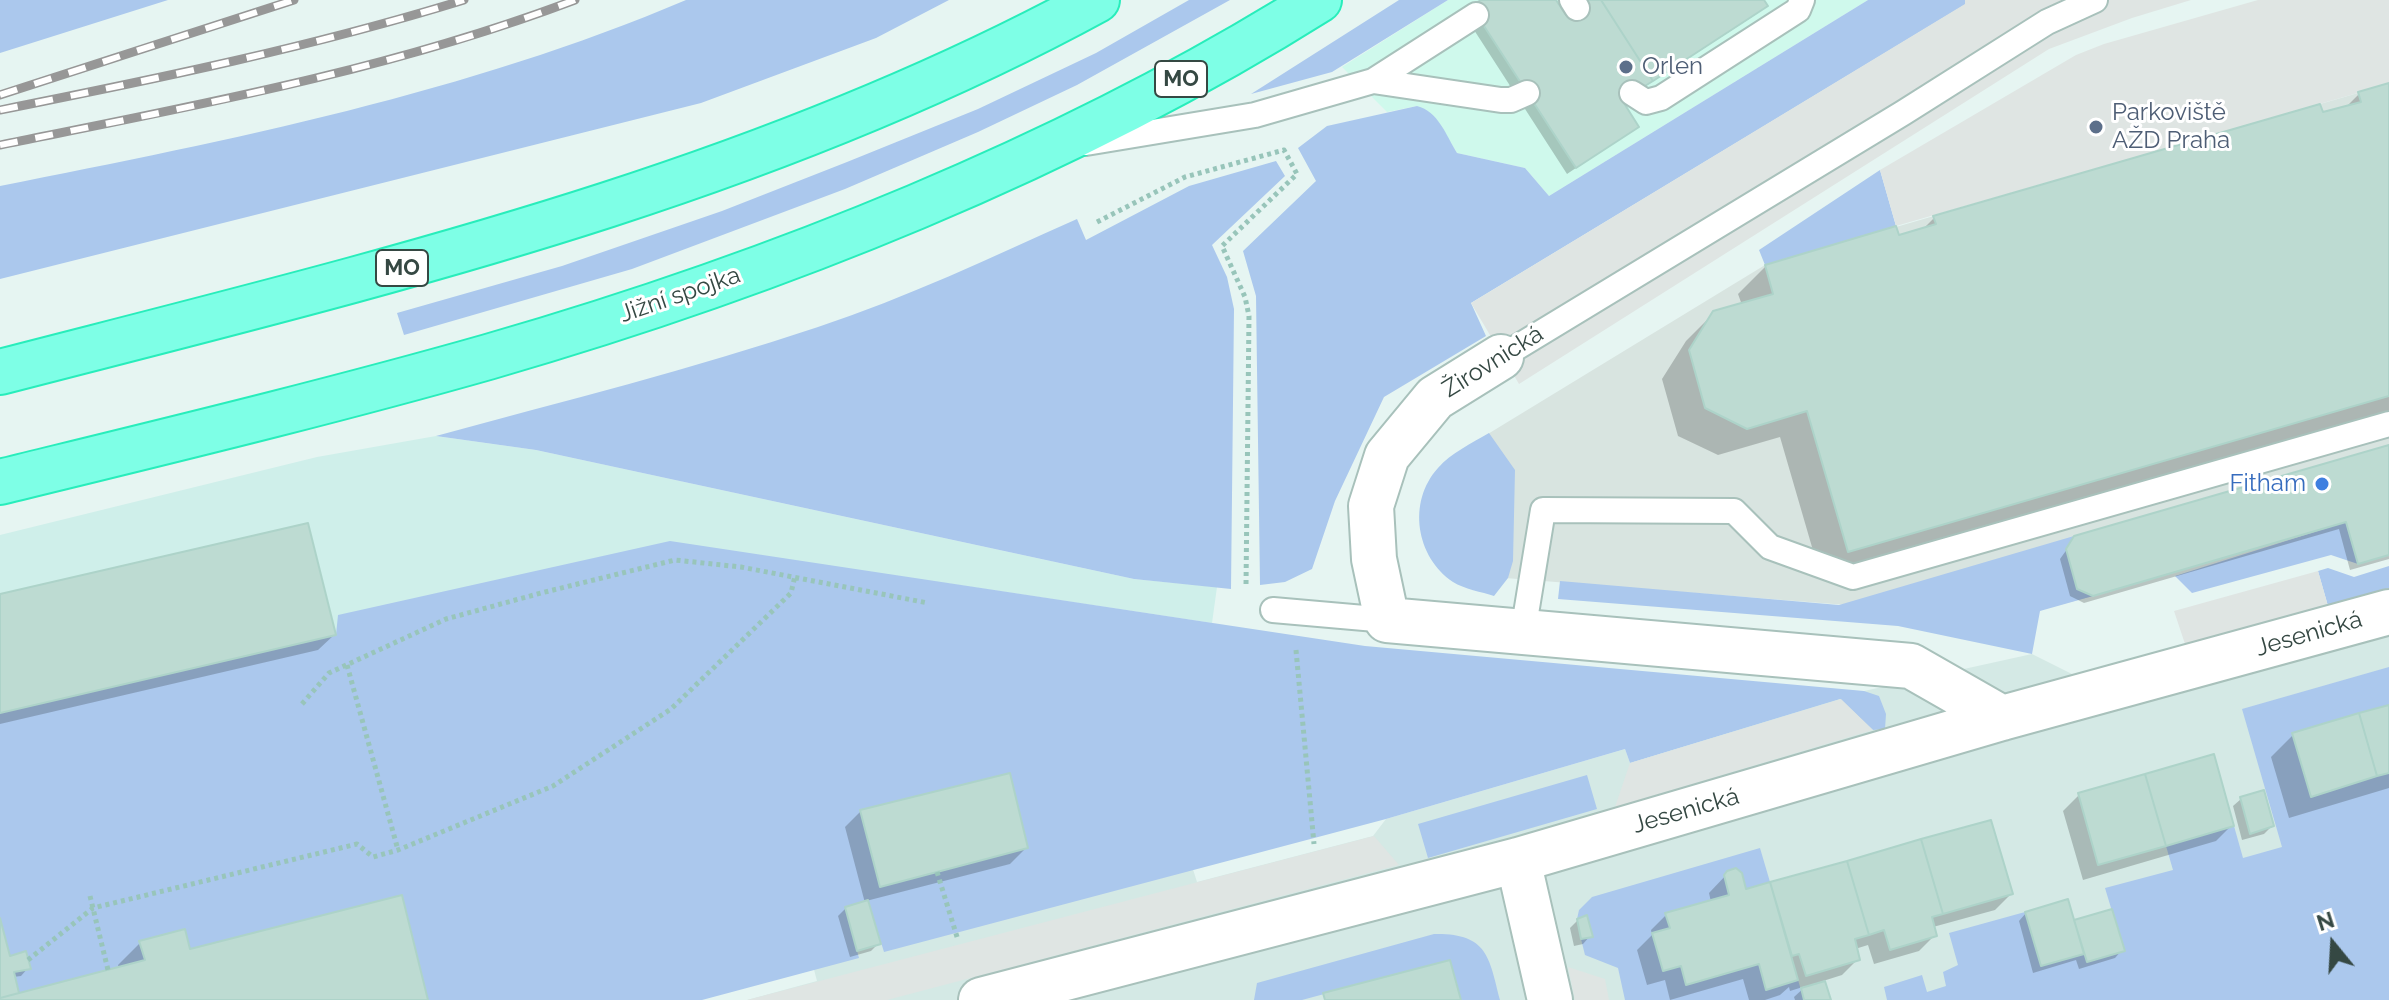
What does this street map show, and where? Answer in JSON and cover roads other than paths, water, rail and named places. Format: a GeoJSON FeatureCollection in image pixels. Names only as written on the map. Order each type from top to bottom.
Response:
{"type":"FeatureCollection","features":[{"type":"Feature","properties":{"kind":"highway","name":"MO"},"geometry":{"type":"LineString","coordinates":[[0,372],[394,270],[610,206],[795,138],[937,78],[1097,0]]}},
{"type":"Feature","properties":{"kind":"highway","name":"Jižní spojka"},"geometry":{"type":"LineString","coordinates":[[0,482],[237,424],[474,361],[629,313],[782,259],[1041,151],[1173,84],[1319,0]]}},
{"type":"Feature","properties":{"kind":"street","name":"Žirovnická"},"geometry":{"type":"LineString","coordinates":[[1387,620],[1374,559],[1371,506],[1387,456],[1435,398],[1501,357]]}},
{"type":"Feature","properties":{"kind":"street","name":"Jesenická"},"geometry":{"type":"LineString","coordinates":[[981,1000],[1518,860],[2002,718],[2389,612]]}},
{"type":"Feature","properties":{"kind":"street"},"geometry":{"type":"LineString","coordinates":[[1387,620],[1911,666],[2002,718]]}},
{"type":"Feature","properties":{"kind":"street"},"geometry":{"type":"LineString","coordinates":[[1518,860],[1550,1000]]}},
{"type":"Feature","properties":{"kind":"lane","name":"Žirovnická"},"geometry":{"type":"LineString","coordinates":[[1501,357],[2047,22],[2095,0]]}},
{"type":"Feature","properties":{"kind":"lane"},"geometry":{"type":"LineString","coordinates":[[1632,93],[1646,102],[1661,98],[1805,3]]}},
{"type":"Feature","properties":{"kind":"lane"},"geometry":{"type":"LineString","coordinates":[[1041,151],[1255,115],[1373,81],[1476,15]]}},
{"type":"Feature","properties":{"kind":"lane"},"geometry":{"type":"LineString","coordinates":[[1373,81],[1501,100],[1511,100],[1527,93]]}},
{"type":"Feature","properties":{"kind":"lane"},"geometry":{"type":"LineString","coordinates":[[1523,632],[1543,510],[1734,511],[1770,547],[1853,577],[2389,424]]}},
{"type":"Feature","properties":{"kind":"lane"},"geometry":{"type":"LineString","coordinates":[[1273,610],[1387,620]]}},
{"type":"Feature","properties":{"kind":"railway"},"geometry":{"type":"LineString","coordinates":[[0,95],[294,0]]}},
{"type":"Feature","properties":{"kind":"railway"},"geometry":{"type":"LineString","coordinates":[[0,110],[292,47],[464,0]]}},
{"type":"Feature","properties":{"kind":"railway"},"geometry":{"type":"LineString","coordinates":[[0,145],[363,66],[505,25],[575,0]]}},
{"type":"Feature","properties":{"kind":"place","name":"Orlen"},"geometry":{"type":"Point","coordinates":[1626,67]}},
{"type":"Feature","properties":{"kind":"place","name":"Parkoviště AŽD Praha"},"geometry":{"type":"Point","coordinates":[2096,127]}},
{"type":"Feature","properties":{"kind":"place","name":"Fitham"},"geometry":{"type":"Point","coordinates":[2322,484]}}]}
